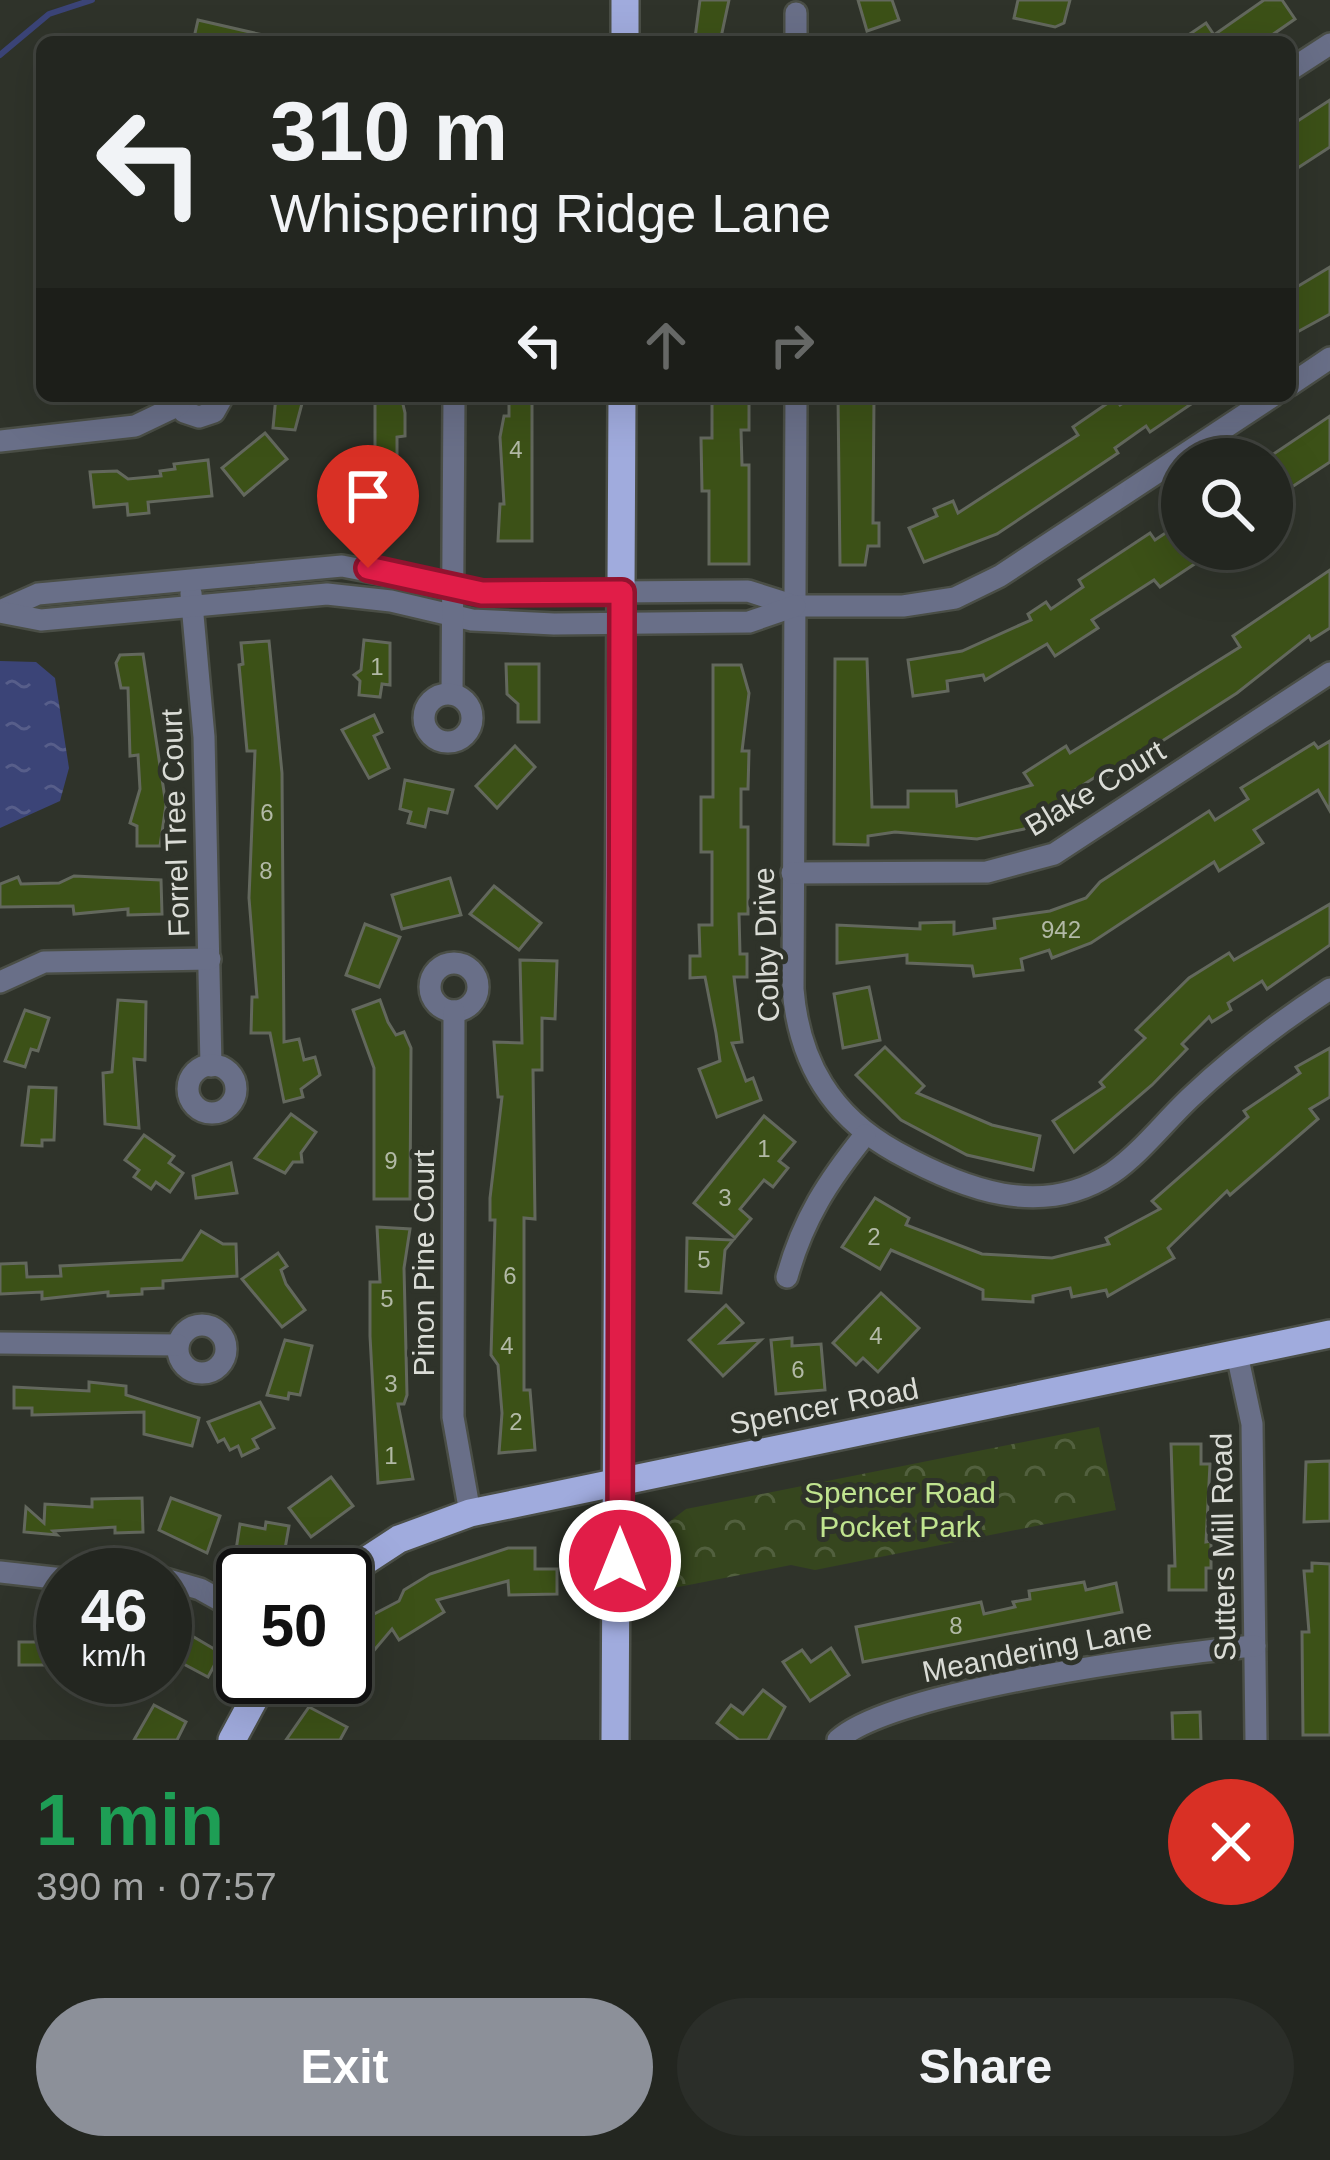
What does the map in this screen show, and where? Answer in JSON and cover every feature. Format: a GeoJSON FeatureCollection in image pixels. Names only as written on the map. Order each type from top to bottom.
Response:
{"type":"FeatureCollection","features":[{"type":"Feature","properties":{"kind":"main road"},"geometry":{"type":"LineString","coordinates":[[625,0],[625,36]]}},
{"type":"Feature","properties":{"kind":"main road"},"geometry":{"type":"LineString","coordinates":[[615,1740],[620,1480],[622,402]]}},
{"type":"Feature","properties":{"kind":"main road","name":"Spencer Road"},"geometry":{"type":"LineString","coordinates":[[372,1557],[399,1539],[470,1513],[1330,1334]]}},
{"type":"Feature","properties":{"kind":"main road"},"geometry":{"type":"LineString","coordinates":[[232,1740],[251,1704]]}},
{"type":"Feature","properties":{"kind":"street"},"geometry":{"type":"LineString","coordinates":[[796,13],[796,36]]}},
{"type":"Feature","properties":{"kind":"street"},"geometry":{"type":"LineString","coordinates":[[1296,66],[1330,44]]}},
{"type":"Feature","properties":{"kind":"street"},"geometry":{"type":"LineString","coordinates":[[1296,381],[1330,358]]}},
{"type":"Feature","properties":{"kind":"street"},"geometry":{"type":"LineString","coordinates":[[0,441],[136,426],[174,402]]}},
{"type":"Feature","properties":{"kind":"street"},"geometry":{"type":"LineString","coordinates":[[179,402],[191,416],[207,416],[218,402]]}},
{"type":"Feature","properties":{"kind":"street"},"geometry":{"type":"LineString","coordinates":[[452,694],[454,402]]}},
{"type":"Feature","properties":{"kind":"street","name":"Colby Drive"},"geometry":{"type":"LineString","coordinates":[[796,402],[792,873],[796,1029],[830,1101],[865,1135],[988,1192],[1021,1199],[1080,1189],[1114,1172],[1254,1040],[1330,989]]}},
{"type":"Feature","properties":{"kind":"street"},"geometry":{"type":"LineString","coordinates":[[0,612],[38,594],[342,566],[504,595],[748,591],[795,606],[903,607],[955,598],[1000,576],[1264,402]]}},
{"type":"Feature","properties":{"kind":"street","name":"Forrel Tree Court"},"geometry":{"type":"LineString","coordinates":[[190,579],[204,737],[212,1066]]}},
{"type":"Feature","properties":{"kind":"street"},"geometry":{"type":"LineString","coordinates":[[0,612],[40,620],[327,594],[391,601],[454,617],[622,623],[749,622],[795,606]]}},
{"type":"Feature","properties":{"kind":"street","name":"Blake Court"},"geometry":{"type":"LineString","coordinates":[[792,873],[987,872],[1054,854],[1330,673]]}},
{"type":"Feature","properties":{"kind":"street"},"geometry":{"type":"LineString","coordinates":[[0,982],[44,962],[210,958]]}},
{"type":"Feature","properties":{"kind":"street","name":"Pinon Pine Court"},"geometry":{"type":"LineString","coordinates":[[454,1011],[453,1417],[470,1513]]}},
{"type":"Feature","properties":{"kind":"street"},"geometry":{"type":"LineString","coordinates":[[787,1277],[802,1224],[865,1135]]}},
{"type":"Feature","properties":{"kind":"street"},"geometry":{"type":"LineString","coordinates":[[0,1343],[178,1345]]}},
{"type":"Feature","properties":{"kind":"street","name":"Sutters Mill Road"},"geometry":{"type":"LineString","coordinates":[[1237,1354],[1252,1424],[1256,1740]]}},
{"type":"Feature","properties":{"kind":"street"},"geometry":{"type":"LineString","coordinates":[[0,1572],[36,1576]]}},
{"type":"Feature","properties":{"kind":"street","name":"Meandering Lane"},"geometry":{"type":"LineString","coordinates":[[838,1740],[869,1719],[946,1697],[1127,1662],[1255,1646]]}},
{"type":"Feature","properties":{"kind":"green space","name":"Spencer Road Pocket Park"},"geometry":{"type":"Polygon","coordinates":[[[1099,1427],[1116,1510],[815,1570],[791,1565],[658,1591],[661,1528],[686,1509],[1099,1427]]]}},
{"type":"Feature","properties":{"kind":"water"},"geometry":{"type":"Polygon","coordinates":[[[0,661],[36,662],[55,678],[69,768],[60,801],[0,828],[0,661]]]}},
{"type":"Feature","properties":{"kind":"building"},"geometry":{"type":"Polygon","coordinates":[[[700,0],[729,0],[721,36],[695,36],[700,0]]]}},
{"type":"Feature","properties":{"kind":"building"},"geometry":{"type":"Polygon","coordinates":[[[858,0],[892,0],[899,20],[867,31],[858,0]]]}},
{"type":"Feature","properties":{"kind":"building"},"geometry":{"type":"Polygon","coordinates":[[[1018,0],[1070,0],[1064,23],[1055,27],[1014,18],[1018,0]]]}},
{"type":"Feature","properties":{"kind":"building"},"geometry":{"type":"Polygon","coordinates":[[[1264,0],[1282,0],[1295,19],[1271,36],[1187,36],[1206,23],[1214,35],[1264,0]]]}},
{"type":"Feature","properties":{"kind":"building"},"geometry":{"type":"Polygon","coordinates":[[[198,20],[263,35],[263,36],[194,36],[198,20]]]}},
{"type":"Feature","properties":{"kind":"building"},"geometry":{"type":"Polygon","coordinates":[[[1330,100],[1330,147],[1296,169],[1296,122],[1330,100]]]}},
{"type":"Feature","properties":{"kind":"building"},"geometry":{"type":"Polygon","coordinates":[[[1330,267],[1330,314],[1296,333],[1296,287],[1330,267]]]}},
{"type":"Feature","properties":{"kind":"building"},"geometry":{"type":"Polygon","coordinates":[[[275,402],[302,402],[295,430],[273,428],[275,402]]]}},
{"type":"Feature","properties":{"kind":"building"},"geometry":{"type":"Polygon","coordinates":[[[375,402],[402,402],[405,436],[397,437],[397,473],[405,477],[397,494],[404,497],[384,532],[361,521],[391,455],[375,455],[375,402]]]}},
{"type":"Feature","properties":{"kind":"building"},"geometry":{"type":"Polygon","coordinates":[[[509,402],[532,402],[532,541],[498,541],[500,504],[504,504],[500,437],[504,416],[509,416],[509,402]]]}},
{"type":"Feature","properties":{"kind":"building"},"geometry":{"type":"Polygon","coordinates":[[[712,402],[749,402],[749,430],[741,430],[742,465],[749,465],[749,564],[709,564],[709,491],[702,491],[701,438],[712,438],[712,402]]]}},
{"type":"Feature","properties":{"kind":"building"},"geometry":{"type":"Polygon","coordinates":[[[838,402],[874,402],[873,523],[879,523],[879,546],[868,546],[865,565],[840,565],[838,402]]]}},
{"type":"Feature","properties":{"kind":"building"},"geometry":{"type":"Polygon","coordinates":[[[1109,402],[1194,402],[1150,432],[1146,426],[1115,448],[1118,453],[997,534],[924,562],[909,528],[937,516],[934,509],[953,501],[958,513],[1078,435],[1073,427],[1109,402]]]}},
{"type":"Feature","properties":{"kind":"building"},"geometry":{"type":"Polygon","coordinates":[[[1330,416],[1330,462],[1293,486],[1293,441],[1330,416]]]}},
{"type":"Feature","properties":{"kind":"building"},"geometry":{"type":"Polygon","coordinates":[[[265,433],[287,459],[244,495],[222,468],[265,433]]]}},
{"type":"Feature","properties":{"kind":"building"},"geometry":{"type":"Polygon","coordinates":[[[208,460],[212,496],[148,502],[149,513],[128,515],[127,504],[94,507],[90,472],[117,471],[128,479],[161,476],[160,471],[175,469],[174,464],[208,460]]]}},
{"type":"Feature","properties":{"kind":"building"},"geometry":{"type":"Polygon","coordinates":[[[1150,533],[1155,540],[1161,536],[1161,570],[1186,570],[1160,587],[1154,580],[1092,620],[1098,628],[1055,656],[1047,644],[985,680],[983,675],[947,681],[948,691],[913,696],[908,660],[962,651],[1031,620],[1028,614],[1046,602],[1051,609],[1083,587],[1079,580],[1150,533]]]}},
{"type":"Feature","properties":{"kind":"building"},"geometry":{"type":"Polygon","coordinates":[[[1330,570],[1330,628],[1311,640],[1309,636],[1237,693],[1103,779],[1100,774],[1064,797],[1068,802],[1024,829],[977,839],[895,832],[868,836],[868,845],[834,844],[835,659],[867,659],[872,807],[908,807],[908,791],[956,791],[957,806],[1032,785],[1024,773],[1066,746],[1070,753],[1240,647],[1233,636],[1330,570]]]}},
{"type":"Feature","properties":{"kind":"building"},"geometry":{"type":"Polygon","coordinates":[[[364,640],[390,643],[390,685],[382,684],[380,697],[359,695],[360,681],[354,675],[361,670],[364,640]]]}},
{"type":"Feature","properties":{"kind":"building"},"geometry":{"type":"Polygon","coordinates":[[[269,641],[282,773],[284,1042],[299,1039],[304,1060],[315,1057],[320,1075],[301,1089],[303,1097],[284,1102],[270,1033],[251,1033],[252,997],[257,997],[249,898],[255,751],[247,751],[239,665],[243,664],[241,643],[269,641]]]}},
{"type":"Feature","properties":{"kind":"building"},"geometry":{"type":"Polygon","coordinates":[[[143,654],[166,805],[160,846],[137,846],[137,826],[130,823],[140,789],[138,755],[130,756],[128,688],[121,688],[116,663],[120,655],[143,654]]]}},
{"type":"Feature","properties":{"kind":"building"},"geometry":{"type":"Polygon","coordinates":[[[506,664],[539,664],[539,722],[518,722],[518,704],[507,694],[506,664]]]}},
{"type":"Feature","properties":{"kind":"building"},"geometry":{"type":"Polygon","coordinates":[[[713,665],[741,665],[749,693],[742,751],[749,751],[748,789],[741,789],[741,827],[748,827],[748,914],[739,914],[740,954],[747,954],[747,977],[734,977],[742,1042],[732,1043],[746,1081],[753,1078],[761,1100],[717,1117],[699,1069],[720,1061],[716,1033],[705,977],[690,978],[690,956],[700,956],[699,925],[712,925],[712,852],[701,852],[701,797],[713,797],[713,665]]]}},
{"type":"Feature","properties":{"kind":"building"},"geometry":{"type":"Polygon","coordinates":[[[374,715],[382,732],[374,736],[389,768],[369,778],[342,730],[374,715]]]}},
{"type":"Feature","properties":{"kind":"building"},"geometry":{"type":"Polygon","coordinates":[[[1330,741],[1330,811],[1318,790],[1254,830],[1263,843],[1219,871],[1214,862],[1091,943],[1052,958],[1049,950],[1021,959],[1023,970],[974,976],[972,966],[907,963],[907,955],[837,963],[837,925],[920,929],[920,923],[954,922],[954,934],[995,928],[994,919],[1050,911],[1086,898],[1100,882],[1209,811],[1215,820],[1248,799],[1241,788],[1314,743],[1318,748],[1330,741]]]}},
{"type":"Feature","properties":{"kind":"building"},"geometry":{"type":"Polygon","coordinates":[[[515,746],[535,767],[497,808],[476,786],[515,746]]]}},
{"type":"Feature","properties":{"kind":"building"},"geometry":{"type":"Polygon","coordinates":[[[405,780],[453,790],[447,813],[429,809],[425,827],[408,823],[411,812],[400,809],[405,780]]]}},
{"type":"Feature","properties":{"kind":"building"},"geometry":{"type":"Polygon","coordinates":[[[74,876],[161,880],[162,914],[128,915],[128,909],[74,914],[73,906],[0,907],[0,884],[18,877],[21,884],[59,883],[74,876]]]}},
{"type":"Feature","properties":{"kind":"building"},"geometry":{"type":"Polygon","coordinates":[[[450,878],[461,915],[402,929],[392,895],[450,878]]]}},
{"type":"Feature","properties":{"kind":"building"},"geometry":{"type":"Polygon","coordinates":[[[494,886],[541,923],[519,950],[470,914],[494,886]]]}},
{"type":"Feature","properties":{"kind":"building"},"geometry":{"type":"Polygon","coordinates":[[[1330,904],[1330,945],[1267,989],[1262,981],[1228,1003],[1231,1010],[1212,1022],[1209,1017],[1182,1044],[1187,1049],[1152,1085],[1074,1152],[1053,1121],[1104,1087],[1100,1082],[1145,1038],[1136,1030],[1189,978],[1229,953],[1234,960],[1330,904]]]}},
{"type":"Feature","properties":{"kind":"building"},"geometry":{"type":"Polygon","coordinates":[[[365,924],[400,937],[379,987],[346,975],[365,924]]]}},
{"type":"Feature","properties":{"kind":"building"},"geometry":{"type":"Polygon","coordinates":[[[520,960],[557,961],[555,1019],[542,1018],[542,1070],[533,1070],[535,1219],[524,1218],[524,1390],[530,1390],[535,1450],[499,1453],[502,1413],[498,1365],[491,1355],[495,1220],[490,1220],[490,1198],[502,1097],[498,1097],[494,1042],[522,1043],[520,960]]]}},
{"type":"Feature","properties":{"kind":"building"},"geometry":{"type":"Polygon","coordinates":[[[869,987],[880,1040],[843,1048],[834,994],[869,987]]]}},
{"type":"Feature","properties":{"kind":"building"},"geometry":{"type":"Polygon","coordinates":[[[118,1000],[146,1002],[145,1060],[134,1059],[139,1128],[105,1124],[103,1073],[112,1072],[118,1000]]]}},
{"type":"Feature","properties":{"kind":"building"},"geometry":{"type":"Polygon","coordinates":[[[380,1000],[396,1035],[404,1032],[411,1048],[410,1199],[374,1199],[374,1068],[353,1010],[380,1000]]]}},
{"type":"Feature","properties":{"kind":"building"},"geometry":{"type":"Polygon","coordinates":[[[25,1010],[49,1018],[38,1051],[31,1049],[25,1067],[5,1061],[25,1010]]]}},
{"type":"Feature","properties":{"kind":"building"},"geometry":{"type":"Polygon","coordinates":[[[885,1047],[924,1086],[917,1093],[992,1125],[1040,1136],[1033,1170],[967,1155],[901,1120],[856,1075],[885,1047]]]}},
{"type":"Feature","properties":{"kind":"building"},"geometry":{"type":"Polygon","coordinates":[[[1330,1048],[1330,1097],[1310,1109],[1318,1119],[1230,1195],[1227,1191],[1168,1248],[1174,1258],[1108,1296],[1106,1290],[1072,1297],[1070,1288],[1033,1296],[1033,1302],[983,1299],[983,1290],[891,1250],[880,1269],[842,1247],[875,1198],[909,1218],[906,1225],[982,1254],[1052,1258],[1109,1244],[1106,1238],[1160,1209],[1152,1201],[1248,1117],[1244,1111],[1300,1073],[1296,1067],[1330,1048]]]}},
{"type":"Feature","properties":{"kind":"building"},"geometry":{"type":"Polygon","coordinates":[[[29,1087],[56,1088],[54,1140],[42,1140],[42,1146],[22,1145],[29,1087]]]}},
{"type":"Feature","properties":{"kind":"building"},"geometry":{"type":"Polygon","coordinates":[[[291,1114],[316,1132],[301,1153],[302,1162],[293,1162],[285,1173],[255,1158],[291,1114]]]}},
{"type":"Feature","properties":{"kind":"building"},"geometry":{"type":"Polygon","coordinates":[[[764,1116],[795,1142],[779,1161],[788,1168],[773,1187],[764,1180],[740,1209],[751,1219],[735,1238],[694,1203],[764,1116]]]}},
{"type":"Feature","properties":{"kind":"building"},"geometry":{"type":"Polygon","coordinates":[[[144,1135],[174,1156],[169,1163],[183,1173],[170,1192],[156,1182],[151,1189],[134,1177],[139,1170],[125,1160],[144,1135]]]}},
{"type":"Feature","properties":{"kind":"building"},"geometry":{"type":"Polygon","coordinates":[[[231,1163],[237,1193],[196,1198],[193,1176],[231,1163]]]}},
{"type":"Feature","properties":{"kind":"building"},"geometry":{"type":"Polygon","coordinates":[[[377,1227],[410,1229],[404,1268],[407,1395],[404,1404],[398,1404],[413,1479],[378,1483],[370,1336],[370,1282],[380,1282],[377,1227]]]}},
{"type":"Feature","properties":{"kind":"building"},"geometry":{"type":"Polygon","coordinates":[[[201,1231],[223,1244],[236,1244],[237,1276],[163,1281],[163,1288],[142,1289],[142,1294],[108,1296],[108,1292],[42,1299],[42,1292],[0,1294],[0,1264],[26,1263],[27,1277],[61,1276],[60,1266],[182,1260],[201,1231]]]}},
{"type":"Feature","properties":{"kind":"building"},"geometry":{"type":"Polygon","coordinates":[[[687,1238],[733,1240],[725,1250],[721,1293],[686,1291],[687,1238]]]}},
{"type":"Feature","properties":{"kind":"building"},"geometry":{"type":"Polygon","coordinates":[[[278,1253],[287,1266],[281,1270],[286,1284],[305,1310],[282,1327],[242,1279],[278,1253]]]}},
{"type":"Feature","properties":{"kind":"building"},"geometry":{"type":"Polygon","coordinates":[[[881,1293],[919,1328],[878,1372],[863,1358],[856,1365],[833,1343],[881,1293]]]}},
{"type":"Feature","properties":{"kind":"building"},"geometry":{"type":"Polygon","coordinates":[[[726,1305],[743,1323],[721,1343],[761,1340],[723,1376],[689,1340],[726,1305]]]}},
{"type":"Feature","properties":{"kind":"building"},"geometry":{"type":"Polygon","coordinates":[[[792,1338],[792,1346],[821,1344],[825,1390],[776,1394],[771,1340],[792,1338]]]}},
{"type":"Feature","properties":{"kind":"building"},"geometry":{"type":"Polygon","coordinates":[[[285,1340],[312,1346],[300,1395],[289,1393],[288,1399],[267,1395],[285,1340]]]}},
{"type":"Feature","properties":{"kind":"building"},"geometry":{"type":"Polygon","coordinates":[[[89,1382],[126,1386],[126,1395],[199,1418],[192,1446],[144,1434],[144,1412],[32,1415],[32,1408],[14,1408],[14,1387],[89,1391],[89,1382]]]}},
{"type":"Feature","properties":{"kind":"building"},"geometry":{"type":"Polygon","coordinates":[[[260,1402],[274,1428],[253,1439],[258,1448],[242,1456],[238,1446],[230,1450],[224,1439],[218,1442],[208,1422],[260,1402]]]}},
{"type":"Feature","properties":{"kind":"building"},"geometry":{"type":"Polygon","coordinates":[[[1171,1444],[1201,1444],[1201,1464],[1210,1464],[1206,1542],[1211,1541],[1211,1568],[1206,1568],[1206,1590],[1169,1590],[1169,1566],[1175,1566],[1171,1444]]]}},
{"type":"Feature","properties":{"kind":"building"},"geometry":{"type":"Polygon","coordinates":[[[1330,1461],[1330,1521],[1304,1522],[1306,1462],[1330,1461]]]}},
{"type":"Feature","properties":{"kind":"building"},"geometry":{"type":"Polygon","coordinates":[[[331,1477],[353,1506],[311,1537],[289,1508],[331,1477]]]}},
{"type":"Feature","properties":{"kind":"building"},"geometry":{"type":"Polygon","coordinates":[[[142,1498],[143,1532],[115,1533],[115,1527],[53,1531],[57,1535],[24,1532],[26,1507],[44,1523],[45,1504],[92,1507],[92,1499],[142,1498]]]}},
{"type":"Feature","properties":{"kind":"building"},"geometry":{"type":"Polygon","coordinates":[[[171,1498],[220,1516],[207,1553],[159,1530],[171,1498]]]}},
{"type":"Feature","properties":{"kind":"building"},"geometry":{"type":"Polygon","coordinates":[[[266,1522],[289,1526],[285,1548],[236,1548],[240,1524],[265,1529],[266,1522]]]}},
{"type":"Feature","properties":{"kind":"building"},"geometry":{"type":"Polygon","coordinates":[[[508,1548],[535,1548],[535,1569],[557,1569],[557,1594],[509,1595],[508,1581],[437,1600],[444,1612],[399,1640],[392,1629],[372,1653],[372,1615],[399,1601],[404,1590],[430,1574],[508,1548]]]}},
{"type":"Feature","properties":{"kind":"building"},"geometry":{"type":"Polygon","coordinates":[[[1312,1563],[1330,1564],[1330,1735],[1303,1735],[1302,1632],[1309,1632],[1304,1571],[1312,1571],[1312,1563]]]}},
{"type":"Feature","properties":{"kind":"building"},"geometry":{"type":"Polygon","coordinates":[[[1084,1582],[1086,1590],[1116,1583],[1122,1612],[863,1662],[856,1627],[981,1602],[984,1614],[1015,1607],[1013,1602],[1030,1599],[1029,1591],[1084,1582]]]}},
{"type":"Feature","properties":{"kind":"building"},"geometry":{"type":"Polygon","coordinates":[[[192,1636],[216,1650],[208,1677],[192,1668],[192,1636]]]}},
{"type":"Feature","properties":{"kind":"building"},"geometry":{"type":"Polygon","coordinates":[[[19,1642],[36,1642],[36,1665],[19,1665],[19,1642]]]}},
{"type":"Feature","properties":{"kind":"building"},"geometry":{"type":"Polygon","coordinates":[[[831,1648],[849,1675],[810,1701],[783,1662],[802,1650],[811,1662],[831,1648]]]}},
{"type":"Feature","properties":{"kind":"building"},"geometry":{"type":"Polygon","coordinates":[[[763,1690],[785,1707],[768,1740],[739,1740],[717,1723],[731,1705],[743,1714],[763,1690]]]}},
{"type":"Feature","properties":{"kind":"building"},"geometry":{"type":"Polygon","coordinates":[[[154,1705],[186,1722],[177,1740],[134,1740],[154,1705]]]}},
{"type":"Feature","properties":{"kind":"building"},"geometry":{"type":"Polygon","coordinates":[[[309,1707],[347,1727],[340,1740],[286,1740],[309,1707]]]}},
{"type":"Feature","properties":{"kind":"building"},"geometry":{"type":"Polygon","coordinates":[[[1200,1712],[1201,1740],[1173,1740],[1172,1713],[1200,1712]]]}},
{"type":"Feature","properties":{"kind":"waterway"},"geometry":{"type":"LineString","coordinates":[[0,55],[49,14],[92,0]]}},
{"type":"Feature","properties":{"kind":"route"},"geometry":{"type":"LineString","coordinates":[[368,568],[482,593],[622,592],[620,1561]]}}]}
